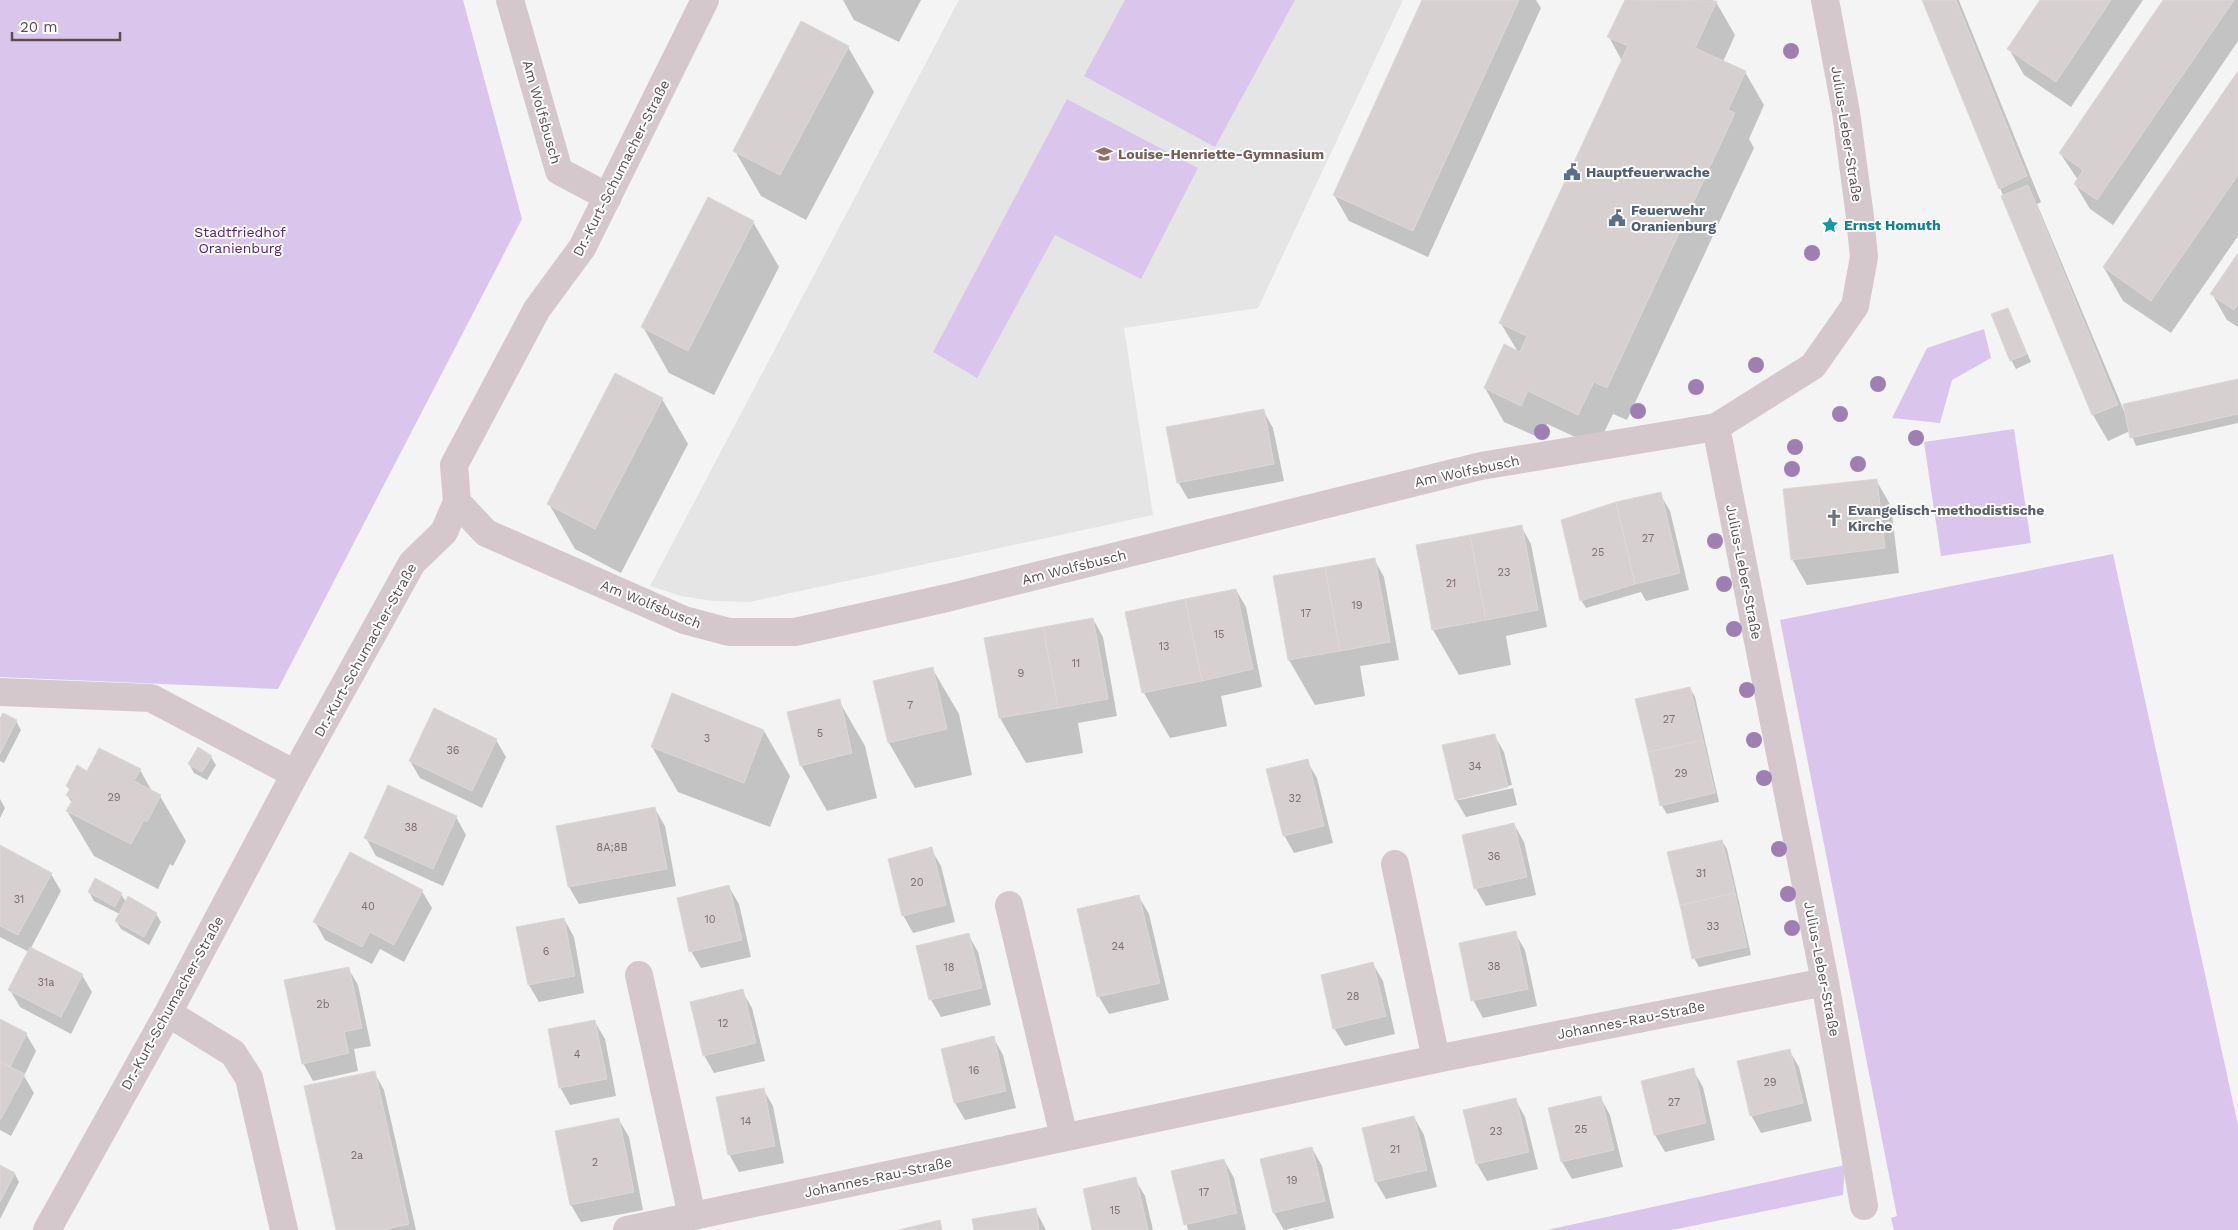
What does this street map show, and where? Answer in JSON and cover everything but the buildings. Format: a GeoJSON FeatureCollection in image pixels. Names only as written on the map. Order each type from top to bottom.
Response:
{"type":"FeatureCollection","features":[{"type":"Feature","properties":{"kind":"street","name":"Am Wolfsbusch"},"geometry":{"type":"LineString","coordinates":[[510,0],[559,171],[608,197]]}},
{"type":"Feature","properties":{"kind":"street","name":"Dr.-Kurt-Schumacher-Straße"},"geometry":{"type":"LineString","coordinates":[[47,1230],[168,1013],[295,774],[412,563],[444,532],[457,502],[454,465],[537,309],[582,248],[705,0]]}},
{"type":"Feature","properties":{"kind":"street","name":"Julius-Leber-Straße"},"geometry":{"type":"LineString","coordinates":[[1825,0],[1846,112],[1864,257],[1855,306],[1813,366],[1716,427],[1825,982],[1864,1206]]}},
{"type":"Feature","properties":{"kind":"street","name":"Am Wolfsbusch"},"geometry":{"type":"LineString","coordinates":[[457,502],[486,533],[684,620],[729,632],[794,632],[947,598],[1481,466],[1716,427]]}},
{"type":"Feature","properties":{"kind":"street"},"geometry":{"type":"LineString","coordinates":[[0,692],[151,698],[295,774]]}},
{"type":"Feature","properties":{"kind":"street"},"geometry":{"type":"LineString","coordinates":[[1396,864],[1436,1059]]}},
{"type":"Feature","properties":{"kind":"street"},"geometry":{"type":"LineString","coordinates":[[1009,905],[1064,1137]]}},
{"type":"Feature","properties":{"kind":"street"},"geometry":{"type":"LineString","coordinates":[[639,975],[692,1216]]}},
{"type":"Feature","properties":{"kind":"street","name":"Johannes-Rau-Straße"},"geometry":{"type":"LineString","coordinates":[[627,1230],[1436,1059],[1825,982]]}},
{"type":"Feature","properties":{"kind":"street"},"geometry":{"type":"LineString","coordinates":[[168,1013],[232,1053],[249,1078],[284,1230]]}},
{"type":"Feature","properties":{"kind":"shaded area","name":"Louise-Henriette-Gymnasium"},"geometry":{"type":"Polygon","coordinates":[[[959,0],[1403,0],[1258,308],[1124,328],[1153,515],[749,602],[713,601],[681,596],[650,586],[959,0]]]}},
{"type":"Feature","properties":{"kind":"green space","name":"Stadtfriedhof Oranienburg"},"geometry":{"type":"Polygon","coordinates":[[[0,0],[463,0],[522,219],[278,689],[0,677],[0,0]]]}},
{"type":"Feature","properties":{"kind":"green space"},"geometry":{"type":"Polygon","coordinates":[[[1125,0],[1295,0],[1215,147],[1084,76],[1125,0]]]}},
{"type":"Feature","properties":{"kind":"green space"},"geometry":{"type":"Polygon","coordinates":[[[1067,99],[1198,168],[1141,279],[1055,235],[977,378],[933,352],[1067,99]]]}},
{"type":"Feature","properties":{"kind":"green space"},"geometry":{"type":"Polygon","coordinates":[[[1984,329],[1991,358],[1952,380],[1940,423],[1892,418],[1927,348],[1984,329]]]}},
{"type":"Feature","properties":{"kind":"green space"},"geometry":{"type":"Polygon","coordinates":[[[2014,429],[2031,543],[1941,556],[1924,442],[2014,429]]]}},
{"type":"Feature","properties":{"kind":"green space"},"geometry":{"type":"Polygon","coordinates":[[[2113,554],[2238,1125],[2238,1230],[1894,1230],[1891,1218],[1897,1216],[1780,620],[2113,554]]]}},
{"type":"Feature","properties":{"kind":"green space"},"geometry":{"type":"Polygon","coordinates":[[[1845,1165],[1843,1195],[1672,1230],[1547,1230],[1845,1165]]]}},
{"type":"Feature","properties":{"kind":"place","name":"Louise-Henriette-Gymnasium"},"geometry":{"type":"Point","coordinates":[1104,154]}},
{"type":"Feature","properties":{"kind":"place","name":"Hauptfeuerwache"},"geometry":{"type":"Point","coordinates":[1572,172]}},
{"type":"Feature","properties":{"kind":"place","name":"Feuerwehr Oranienburg"},"geometry":{"type":"Point","coordinates":[1617,218]}},
{"type":"Feature","properties":{"kind":"place","name":"Ernst Homuth"},"geometry":{"type":"Point","coordinates":[1830,225]}},
{"type":"Feature","properties":{"kind":"place","name":"Evangelisch-methodistische Kirche"},"geometry":{"type":"Point","coordinates":[1834,518]}}]}
